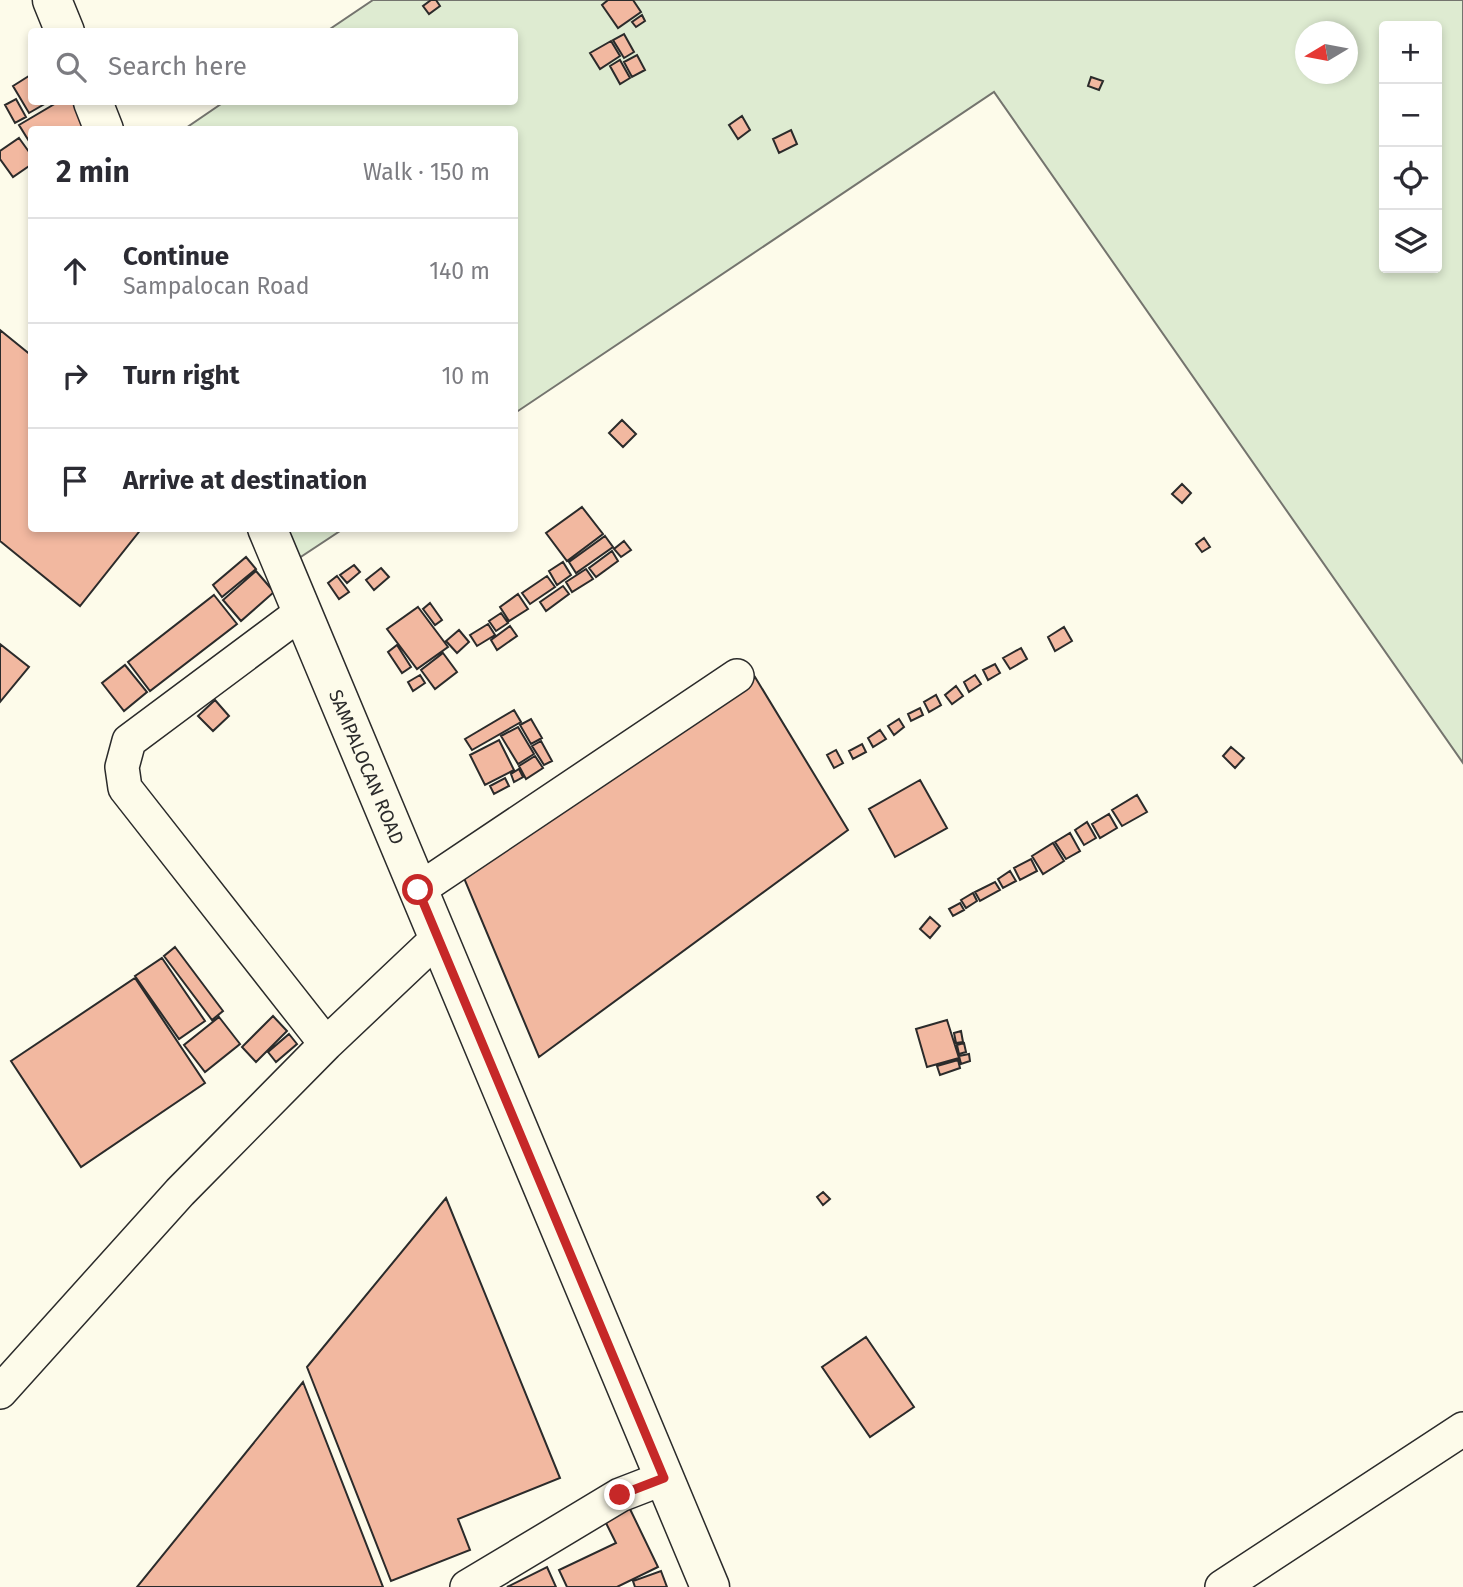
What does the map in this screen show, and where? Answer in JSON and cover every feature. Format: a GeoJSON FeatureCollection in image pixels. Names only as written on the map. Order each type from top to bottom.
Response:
{"type":"FeatureCollection","features":[{"type":"Feature","properties":{"kind":"main road"},"geometry":{"type":"LineString","coordinates":[[52,0],[63,28]]}},
{"type":"Feature","properties":{"kind":"main road"},"geometry":{"type":"LineString","coordinates":[[94,105],[102,126]]}},
{"type":"Feature","properties":{"kind":"main road","name":"SAMPALOCAN ROAD"},"geometry":{"type":"LineString","coordinates":[[269,532],[710,1587]]}},
{"type":"Feature","properties":{"kind":"street"},"geometry":{"type":"LineString","coordinates":[[302,611],[129,741],[122,767],[125,788],[326,1044]]}},
{"type":"Feature","properties":{"kind":"street"},"geometry":{"type":"LineString","coordinates":[[418,890],[737,676]]}},
{"type":"Feature","properties":{"kind":"street"},"geometry":{"type":"LineString","coordinates":[[0,1392],[180,1192],[326,1044],[438,938]]}},
{"type":"Feature","properties":{"kind":"street"},"geometry":{"type":"LineString","coordinates":[[1222,1587],[1260,1577],[1463,1429]]}},
{"type":"Feature","properties":{"kind":"street"},"geometry":{"type":"LineString","coordinates":[[467,1587],[620,1495],[664,1478]]}},
{"type":"Feature","properties":{"kind":"green space"},"geometry":{"type":"Polygon","coordinates":[[[373,0],[1463,0],[1463,763],[994,92],[518,411],[518,126],[189,126],[220,105],[518,105],[518,28],[331,28],[373,0]]]}},
{"type":"Feature","properties":{"kind":"green space"},"geometry":{"type":"Polygon","coordinates":[[[272,532],[338,532],[287,566],[272,532]]]}},
{"type":"Feature","properties":{"kind":"building"},"geometry":{"type":"Polygon","coordinates":[[[436,0],[440,6],[429,14],[423,6],[436,0]]]}},
{"type":"Feature","properties":{"kind":"building"},"geometry":{"type":"Polygon","coordinates":[[[608,0],[633,0],[641,12],[618,28],[602,5],[608,0]]]}},
{"type":"Feature","properties":{"kind":"building"},"geometry":{"type":"Polygon","coordinates":[[[642,15],[645,21],[636,27],[632,22],[642,15]]]}},
{"type":"Feature","properties":{"kind":"building"},"geometry":{"type":"Polygon","coordinates":[[[624,34],[634,52],[624,58],[613,40],[624,34]]]}},
{"type":"Feature","properties":{"kind":"building"},"geometry":{"type":"Polygon","coordinates":[[[611,41],[620,56],[600,69],[590,53],[611,41]]]}},
{"type":"Feature","properties":{"kind":"building"},"geometry":{"type":"Polygon","coordinates":[[[637,55],[645,70],[632,77],[624,62],[637,55]]]}},
{"type":"Feature","properties":{"kind":"building"},"geometry":{"type":"Polygon","coordinates":[[[620,60],[630,78],[620,84],[610,66],[620,60]]]}},
{"type":"Feature","properties":{"kind":"building"},"geometry":{"type":"Polygon","coordinates":[[[28,77],[28,105],[43,105],[29,113],[13,86],[28,77]]]}},
{"type":"Feature","properties":{"kind":"building"},"geometry":{"type":"Polygon","coordinates":[[[1091,77],[1103,81],[1099,90],[1088,86],[1091,77]]]}},
{"type":"Feature","properties":{"kind":"building"},"geometry":{"type":"Polygon","coordinates":[[[16,99],[26,117],[15,123],[5,105],[16,99]]]}},
{"type":"Feature","properties":{"kind":"building"},"geometry":{"type":"Polygon","coordinates":[[[53,105],[75,105],[88,126],[28,126],[28,140],[19,125],[53,105]]]}},
{"type":"Feature","properties":{"kind":"building"},"geometry":{"type":"Polygon","coordinates":[[[742,116],[750,130],[738,139],[729,125],[742,116]]]}},
{"type":"Feature","properties":{"kind":"building"},"geometry":{"type":"Polygon","coordinates":[[[791,130],[797,144],[779,153],[773,139],[791,130]]]}},
{"type":"Feature","properties":{"kind":"building"},"geometry":{"type":"Polygon","coordinates":[[[19,138],[28,150],[28,167],[13,177],[0,159],[0,151],[19,138]]]}},
{"type":"Feature","properties":{"kind":"building"},"geometry":{"type":"Polygon","coordinates":[[[0,330],[28,353],[28,532],[139,532],[80,606],[0,541],[0,330]]]}},
{"type":"Feature","properties":{"kind":"building"},"geometry":{"type":"Polygon","coordinates":[[[622,420],[636,434],[623,447],[609,433],[622,420]]]}},
{"type":"Feature","properties":{"kind":"building"},"geometry":{"type":"Polygon","coordinates":[[[1182,484],[1191,493],[1182,503],[1172,494],[1182,484]]]}},
{"type":"Feature","properties":{"kind":"building"},"geometry":{"type":"Polygon","coordinates":[[[582,507],[603,534],[567,561],[546,533],[582,507]]]}},
{"type":"Feature","properties":{"kind":"building"},"geometry":{"type":"Polygon","coordinates":[[[605,536],[613,547],[576,573],[569,562],[605,536]]]}},
{"type":"Feature","properties":{"kind":"building"},"geometry":{"type":"Polygon","coordinates":[[[1204,538],[1210,547],[1202,552],[1196,544],[1204,538]]]}},
{"type":"Feature","properties":{"kind":"building"},"geometry":{"type":"Polygon","coordinates":[[[624,541],[631,550],[621,557],[614,549],[624,541]]]}},
{"type":"Feature","properties":{"kind":"building"},"geometry":{"type":"Polygon","coordinates":[[[612,551],[618,561],[596,577],[589,568],[612,551]]]}},
{"type":"Feature","properties":{"kind":"building"},"geometry":{"type":"Polygon","coordinates":[[[246,557],[256,569],[222,597],[213,585],[246,557]]]}},
{"type":"Feature","properties":{"kind":"building"},"geometry":{"type":"Polygon","coordinates":[[[563,562],[571,575],[557,585],[549,571],[563,562]]]}},
{"type":"Feature","properties":{"kind":"building"},"geometry":{"type":"Polygon","coordinates":[[[354,565],[360,572],[347,583],[340,575],[354,565]]]}},
{"type":"Feature","properties":{"kind":"building"},"geometry":{"type":"Polygon","coordinates":[[[381,568],[389,577],[374,590],[366,580],[381,568]]]}},
{"type":"Feature","properties":{"kind":"building"},"geometry":{"type":"Polygon","coordinates":[[[586,569],[593,579],[572,592],[566,582],[586,569]]]}},
{"type":"Feature","properties":{"kind":"building"},"geometry":{"type":"Polygon","coordinates":[[[256,571],[274,592],[241,621],[223,600],[256,571]]]}},
{"type":"Feature","properties":{"kind":"building"},"geometry":{"type":"Polygon","coordinates":[[[337,576],[349,592],[339,599],[328,583],[337,576]]]}},
{"type":"Feature","properties":{"kind":"building"},"geometry":{"type":"Polygon","coordinates":[[[547,576],[555,587],[530,604],[522,593],[547,576]]]}},
{"type":"Feature","properties":{"kind":"building"},"geometry":{"type":"Polygon","coordinates":[[[563,586],[569,594],[546,611],[540,602],[563,586]]]}},
{"type":"Feature","properties":{"kind":"building"},"geometry":{"type":"Polygon","coordinates":[[[518,594],[528,609],[509,621],[500,607],[518,594]]]}},
{"type":"Feature","properties":{"kind":"building"},"geometry":{"type":"Polygon","coordinates":[[[214,595],[237,624],[150,691],[128,662],[214,595]]]}},
{"type":"Feature","properties":{"kind":"building"},"geometry":{"type":"Polygon","coordinates":[[[430,603],[442,620],[435,625],[423,609],[430,603]]]}},
{"type":"Feature","properties":{"kind":"building"},"geometry":{"type":"Polygon","coordinates":[[[418,607],[448,647],[417,669],[387,629],[418,607]]]}},
{"type":"Feature","properties":{"kind":"building"},"geometry":{"type":"Polygon","coordinates":[[[501,613],[508,623],[496,631],[489,621],[501,613]]]}},
{"type":"Feature","properties":{"kind":"building"},"geometry":{"type":"Polygon","coordinates":[[[488,624],[495,635],[477,646],[470,635],[488,624]]]}},
{"type":"Feature","properties":{"kind":"building"},"geometry":{"type":"Polygon","coordinates":[[[510,626],[517,636],[497,650],[491,640],[510,626]]]}},
{"type":"Feature","properties":{"kind":"building"},"geometry":{"type":"Polygon","coordinates":[[[1064,627],[1072,641],[1055,651],[1048,637],[1064,627]]]}},
{"type":"Feature","properties":{"kind":"building"},"geometry":{"type":"Polygon","coordinates":[[[459,630],[469,642],[457,653],[446,641],[459,630]]]}},
{"type":"Feature","properties":{"kind":"building"},"geometry":{"type":"Polygon","coordinates":[[[0,644],[29,667],[0,702],[0,644]]]}},
{"type":"Feature","properties":{"kind":"building"},"geometry":{"type":"Polygon","coordinates":[[[397,645],[411,667],[402,673],[388,652],[397,645]]]}},
{"type":"Feature","properties":{"kind":"building"},"geometry":{"type":"Polygon","coordinates":[[[1021,648],[1027,659],[1010,669],[1003,658],[1021,648]]]}},
{"type":"Feature","properties":{"kind":"building"},"geometry":{"type":"Polygon","coordinates":[[[443,653],[457,672],[435,689],[421,670],[443,653]]]}},
{"type":"Feature","properties":{"kind":"building"},"geometry":{"type":"Polygon","coordinates":[[[995,664],[1000,673],[988,680],[983,670],[995,664]]]}},
{"type":"Feature","properties":{"kind":"building"},"geometry":{"type":"Polygon","coordinates":[[[125,665],[147,692],[124,711],[102,683],[125,665]]]}},
{"type":"Feature","properties":{"kind":"building"},"geometry":{"type":"Polygon","coordinates":[[[420,675],[425,683],[413,691],[408,682],[420,675]]]}},
{"type":"Feature","properties":{"kind":"building"},"geometry":{"type":"Polygon","coordinates":[[[975,675],[981,684],[969,692],[964,682],[975,675]]]}},
{"type":"Feature","properties":{"kind":"building"},"geometry":{"type":"Polygon","coordinates":[[[755,677],[848,830],[539,1057],[461,871],[755,677]]]}},
{"type":"Feature","properties":{"kind":"building"},"geometry":{"type":"Polygon","coordinates":[[[956,686],[963,696],[952,704],[945,695],[956,686]]]}},
{"type":"Feature","properties":{"kind":"building"},"geometry":{"type":"Polygon","coordinates":[[[936,695],[941,705],[929,712],[924,702],[936,695]]]}},
{"type":"Feature","properties":{"kind":"building"},"geometry":{"type":"Polygon","coordinates":[[[215,700],[229,716],[213,731],[198,716],[215,700]]]}},
{"type":"Feature","properties":{"kind":"building"},"geometry":{"type":"Polygon","coordinates":[[[920,708],[923,715],[911,721],[908,714],[920,708]]]}},
{"type":"Feature","properties":{"kind":"building"},"geometry":{"type":"Polygon","coordinates":[[[514,710],[521,722],[472,750],[465,739],[514,710]]]}},
{"type":"Feature","properties":{"kind":"building"},"geometry":{"type":"Polygon","coordinates":[[[531,719],[542,738],[531,744],[520,725],[531,719]]]}},
{"type":"Feature","properties":{"kind":"building"},"geometry":{"type":"Polygon","coordinates":[[[899,719],[904,727],[894,735],[888,726],[899,719]]]}},
{"type":"Feature","properties":{"kind":"building"},"geometry":{"type":"Polygon","coordinates":[[[518,727],[534,754],[518,764],[501,736],[518,727]]]}},
{"type":"Feature","properties":{"kind":"building"},"geometry":{"type":"Polygon","coordinates":[[[880,730],[886,739],[873,747],[868,738],[880,730]]]}},
{"type":"Feature","properties":{"kind":"building"},"geometry":{"type":"Polygon","coordinates":[[[499,740],[514,770],[485,785],[470,755],[499,740]]]}},
{"type":"Feature","properties":{"kind":"building"},"geometry":{"type":"Polygon","coordinates":[[[541,741],[552,761],[544,765],[532,746],[541,741]]]}},
{"type":"Feature","properties":{"kind":"building"},"geometry":{"type":"Polygon","coordinates":[[[862,744],[866,752],[853,759],[849,751],[862,744]]]}},
{"type":"Feature","properties":{"kind":"building"},"geometry":{"type":"Polygon","coordinates":[[[1231,747],[1244,758],[1235,768],[1223,756],[1231,747]]]}},
{"type":"Feature","properties":{"kind":"building"},"geometry":{"type":"Polygon","coordinates":[[[836,750],[843,763],[834,768],[827,755],[836,750]]]}},
{"type":"Feature","properties":{"kind":"building"},"geometry":{"type":"Polygon","coordinates":[[[535,756],[543,768],[526,779],[519,766],[535,756]]]}},
{"type":"Feature","properties":{"kind":"building"},"geometry":{"type":"Polygon","coordinates":[[[519,769],[523,777],[514,782],[511,774],[519,769]]]}},
{"type":"Feature","properties":{"kind":"building"},"geometry":{"type":"Polygon","coordinates":[[[505,778],[509,786],[494,794],[490,786],[505,778]]]}},
{"type":"Feature","properties":{"kind":"building"},"geometry":{"type":"Polygon","coordinates":[[[920,780],[947,828],[895,857],[869,809],[920,780]]]}},
{"type":"Feature","properties":{"kind":"building"},"geometry":{"type":"Polygon","coordinates":[[[1137,795],[1147,812],[1122,826],[1112,810],[1137,795]]]}},
{"type":"Feature","properties":{"kind":"building"},"geometry":{"type":"Polygon","coordinates":[[[1109,814],[1117,828],[1100,838],[1092,824],[1109,814]]]}},
{"type":"Feature","properties":{"kind":"building"},"geometry":{"type":"Polygon","coordinates":[[[1087,822],[1096,838],[1084,845],[1075,830],[1087,822]]]}},
{"type":"Feature","properties":{"kind":"building"},"geometry":{"type":"Polygon","coordinates":[[[1070,833],[1080,851],[1066,859],[1055,842],[1070,833]]]}},
{"type":"Feature","properties":{"kind":"building"},"geometry":{"type":"Polygon","coordinates":[[[1053,843],[1064,861],[1043,874],[1032,856],[1053,843]]]}},
{"type":"Feature","properties":{"kind":"building"},"geometry":{"type":"Polygon","coordinates":[[[1031,859],[1037,871],[1020,880],[1014,868],[1031,859]]]}},
{"type":"Feature","properties":{"kind":"building"},"geometry":{"type":"Polygon","coordinates":[[[1010,871],[1016,881],[1003,888],[998,879],[1010,871]]]}},
{"type":"Feature","properties":{"kind":"building"},"geometry":{"type":"Polygon","coordinates":[[[995,882],[1000,890],[980,901],[975,892],[995,882]]]}},
{"type":"Feature","properties":{"kind":"building"},"geometry":{"type":"Polygon","coordinates":[[[973,893],[977,901],[966,908],[961,900],[973,893]]]}},
{"type":"Feature","properties":{"kind":"building"},"geometry":{"type":"Polygon","coordinates":[[[960,903],[964,910],[953,916],[949,909],[960,903]]]}},
{"type":"Feature","properties":{"kind":"building"},"geometry":{"type":"Polygon","coordinates":[[[930,917],[940,926],[930,938],[920,929],[930,917]]]}},
{"type":"Feature","properties":{"kind":"building"},"geometry":{"type":"Polygon","coordinates":[[[175,947],[223,1011],[212,1020],[164,956],[175,947]]]}},
{"type":"Feature","properties":{"kind":"building"},"geometry":{"type":"Polygon","coordinates":[[[162,958],[205,1021],[179,1039],[135,976],[162,958]]]}},
{"type":"Feature","properties":{"kind":"building"},"geometry":{"type":"Polygon","coordinates":[[[135,978],[205,1083],[81,1167],[11,1061],[135,978]]]}},
{"type":"Feature","properties":{"kind":"building"},"geometry":{"type":"Polygon","coordinates":[[[273,1016],[287,1031],[256,1062],[242,1047],[273,1016]]]}},
{"type":"Feature","properties":{"kind":"building"},"geometry":{"type":"Polygon","coordinates":[[[219,1017],[240,1044],[205,1072],[184,1045],[219,1017]]]}},
{"type":"Feature","properties":{"kind":"building"},"geometry":{"type":"Polygon","coordinates":[[[947,1020],[959,1058],[927,1067],[916,1029],[947,1020]]]}},
{"type":"Feature","properties":{"kind":"building"},"geometry":{"type":"Polygon","coordinates":[[[961,1031],[963,1042],[956,1043],[954,1033],[961,1031]]]}},
{"type":"Feature","properties":{"kind":"building"},"geometry":{"type":"Polygon","coordinates":[[[289,1034],[297,1044],[276,1062],[268,1052],[289,1034]]]}},
{"type":"Feature","properties":{"kind":"building"},"geometry":{"type":"Polygon","coordinates":[[[964,1043],[966,1052],[959,1054],[957,1045],[964,1043]]]}},
{"type":"Feature","properties":{"kind":"building"},"geometry":{"type":"Polygon","coordinates":[[[969,1054],[970,1061],[961,1064],[959,1056],[969,1054]]]}},
{"type":"Feature","properties":{"kind":"building"},"geometry":{"type":"Polygon","coordinates":[[[958,1060],[960,1068],[940,1075],[937,1066],[958,1060]]]}},
{"type":"Feature","properties":{"kind":"building"},"geometry":{"type":"Polygon","coordinates":[[[823,1192],[830,1199],[823,1205],[817,1197],[823,1192]]]}},
{"type":"Feature","properties":{"kind":"building"},"geometry":{"type":"Polygon","coordinates":[[[446,1198],[560,1478],[458,1519],[470,1550],[391,1581],[307,1367],[446,1198]]]}},
{"type":"Feature","properties":{"kind":"building"},"geometry":{"type":"Polygon","coordinates":[[[866,1337],[914,1407],[870,1437],[822,1367],[866,1337]]]}},
{"type":"Feature","properties":{"kind":"building"},"geometry":{"type":"Polygon","coordinates":[[[303,1382],[383,1587],[137,1587],[303,1382]]]}},
{"type":"Feature","properties":{"kind":"building"},"geometry":{"type":"Polygon","coordinates":[[[629,1507],[658,1567],[617,1587],[567,1587],[559,1570],[616,1543],[604,1519],[629,1507]]]}},
{"type":"Feature","properties":{"kind":"building"},"geometry":{"type":"Polygon","coordinates":[[[547,1567],[556,1587],[507,1587],[547,1567]]]}},
{"type":"Feature","properties":{"kind":"building"},"geometry":{"type":"Polygon","coordinates":[[[661,1571],[667,1587],[635,1587],[633,1581],[661,1571]]]}},
{"type":"Feature","properties":{"kind":"route"},"geometry":{"type":"LineString","coordinates":[[418,890],[664,1478],[620,1495]]}}]}
